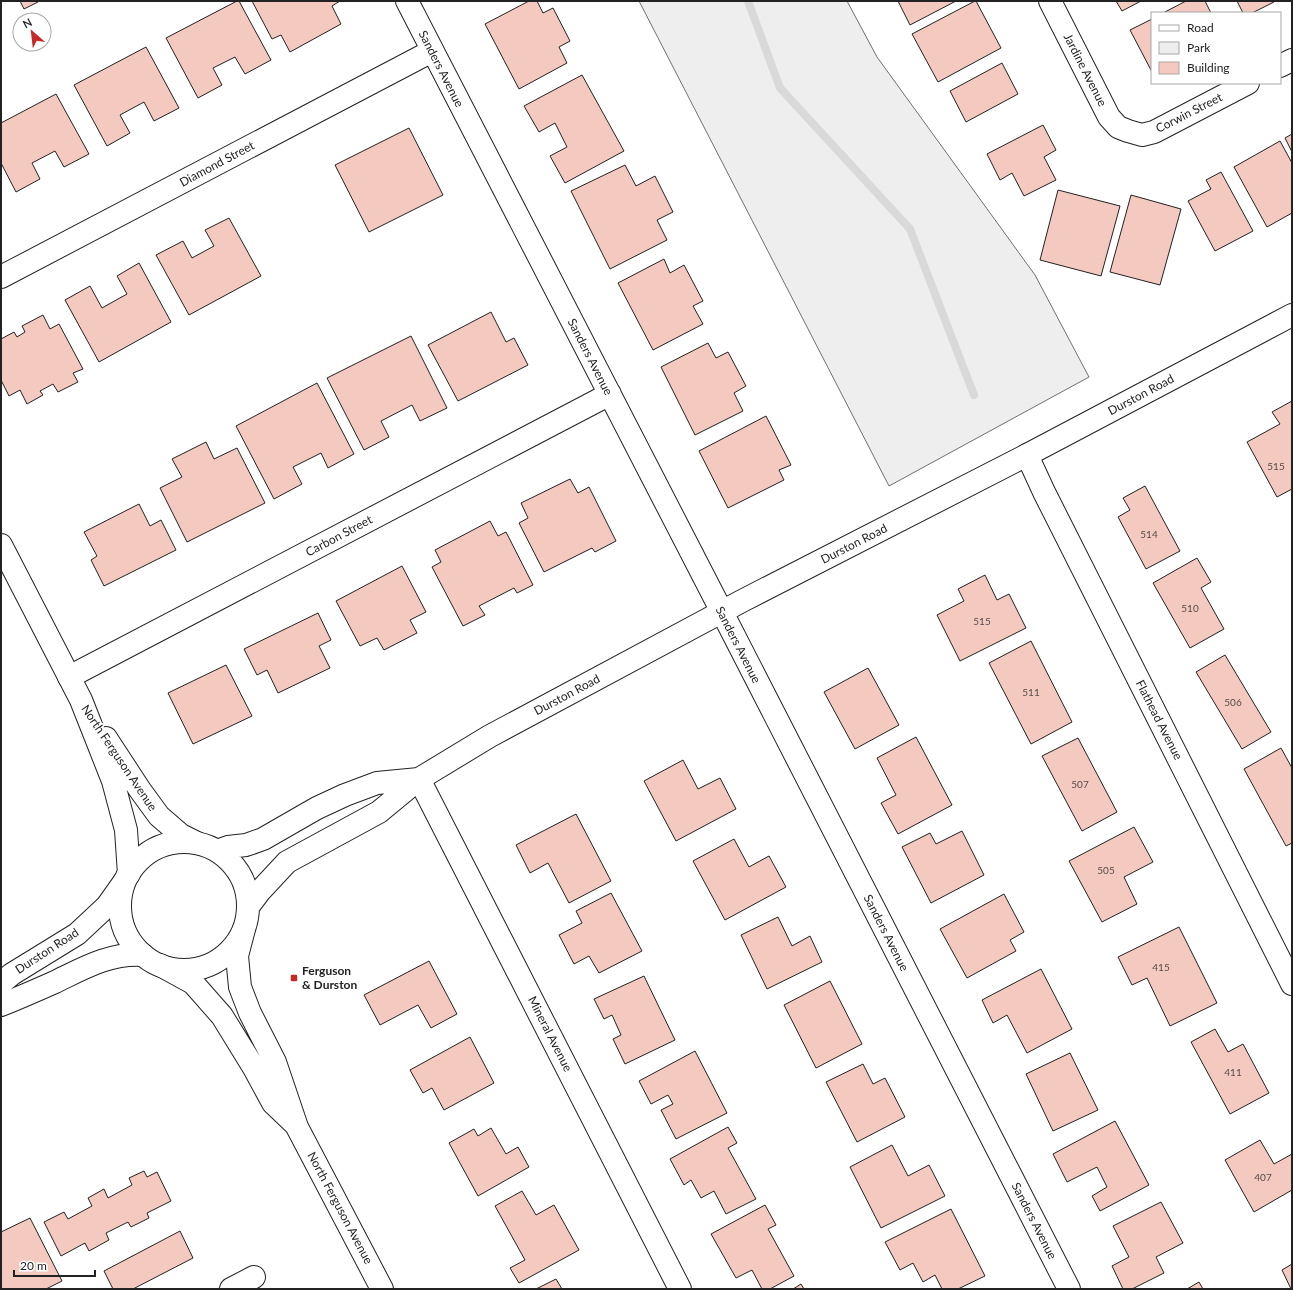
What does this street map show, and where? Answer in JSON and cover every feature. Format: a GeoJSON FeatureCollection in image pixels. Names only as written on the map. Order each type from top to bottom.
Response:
{"type":"FeatureCollection","features":[{"type":"Feature","properties":{"kind":"street","name":"Sanders Avenue"},"geometry":{"type":"LineString","coordinates":[[407,1],[1069,1289]]}},
{"type":"Feature","properties":{"kind":"street","name":"Jardine Avenue"},"geometry":{"type":"LineString","coordinates":[[1050,1],[1109,117],[1118,127],[1128,132]]}},
{"type":"Feature","properties":{"kind":"street","name":"Diamond Street"},"geometry":{"type":"LineString","coordinates":[[1,277],[432,51]]}},
{"type":"Feature","properties":{"kind":"street"},"geometry":{"type":"LineString","coordinates":[[1281,66],[1292,60]]}},
{"type":"Feature","properties":{"kind":"street","name":"Corwin Street"},"geometry":{"type":"LineString","coordinates":[[1128,132],[1142,135],[1154,132],[1246,84]]}},
{"type":"Feature","properties":{"kind":"street","name":"Durston Road"},"geometry":{"type":"LineString","coordinates":[[248,908],[260,891],[287,862],[379,812],[419,779],[490,736],[722,612],[1027,455],[1292,315]]}},
{"type":"Feature","properties":{"kind":"street","name":"Carbon Street"},"geometry":{"type":"LineString","coordinates":[[68,678],[610,394]]}},
{"type":"Feature","properties":{"kind":"street","name":"Flathead Avenue"},"geometry":{"type":"LineString","coordinates":[[1027,455],[1292,984]]}},
{"type":"Feature","properties":{"kind":"street","name":"North Ferguson Avenue"},"geometry":{"type":"LineString","coordinates":[[1,545],[68,678],[140,790],[159,816],[181,835],[197,843]]}},
{"type":"Feature","properties":{"kind":"street","name":"North Ferguson Avenue"},"geometry":{"type":"LineString","coordinates":[[81,700],[113,781],[125,824],[126,878]]}},
{"type":"Feature","properties":{"kind":"street","name":"Durston Road"},"geometry":{"type":"LineString","coordinates":[[218,851],[228,847],[246,845],[263,839],[317,808],[345,795],[377,783],[419,779]]}},
{"type":"Feature","properties":{"kind":"street","name":"Mineral Avenue"},"geometry":{"type":"LineString","coordinates":[[419,779],[680,1289]]}},
{"type":"Feature","properties":{"kind":"street"},"geometry":{"type":"LineString","coordinates":[[1,1005],[90,965],[117,956],[132,954],[179,970],[200,968],[218,960],[233,947],[244,929],[248,908],[245,885],[234,866],[218,851],[197,843],[175,842],[154,849],[136,863],[126,878],[120,901],[121,921],[129,940],[151,960]]}},
{"type":"Feature","properties":{"kind":"street","name":"Durston Road"},"geometry":{"type":"LineString","coordinates":[[1,983],[12,974],[77,934],[107,906],[126,878]]}},
{"type":"Feature","properties":{"kind":"street","name":"North Ferguson Avenue"},"geometry":{"type":"LineString","coordinates":[[244,929],[237,956],[240,987],[250,1013],[275,1062],[297,1127],[382,1289]]}},
{"type":"Feature","properties":{"kind":"street","name":"North Ferguson Avenue"},"geometry":{"type":"LineString","coordinates":[[151,960],[193,983],[222,1016],[254,1068],[273,1103],[297,1127]]}},
{"type":"Feature","properties":{"kind":"street"},"geometry":{"type":"LineString","coordinates":[[231,1289],[254,1277]]}},
{"type":"Feature","properties":{"kind":"green space"},"geometry":{"type":"Polygon","coordinates":[[[639,1],[847,1],[877,57],[1035,275],[1089,377],[889,486],[639,1]]]}},
{"type":"Feature","properties":{"kind":"building"},"geometry":{"type":"Polygon","coordinates":[[[20,1],[38,1],[38,2],[24,9],[20,1]]]}},
{"type":"Feature","properties":{"kind":"building"},"geometry":{"type":"Polygon","coordinates":[[[239,1],[271,60],[245,74],[235,57],[213,68],[222,85],[198,98],[166,38],[239,1]]]}},
{"type":"Feature","properties":{"kind":"building"},"geometry":{"type":"Polygon","coordinates":[[[252,1],[340,1],[332,6],[341,24],[290,52],[281,35],[272,39],[252,1]]]}},
{"type":"Feature","properties":{"kind":"building"},"geometry":{"type":"Polygon","coordinates":[[[529,1],[537,1],[543,13],[553,8],[570,41],[559,47],[567,63],[519,89],[485,24],[529,1]]]}},
{"type":"Feature","properties":{"kind":"building"},"geometry":{"type":"Polygon","coordinates":[[[898,1],[956,1],[910,25],[898,1]]]}},
{"type":"Feature","properties":{"kind":"building"},"geometry":{"type":"Polygon","coordinates":[[[975,1],[1001,48],[938,82],[912,34],[975,1]]]}},
{"type":"Feature","properties":{"kind":"building"},"geometry":{"type":"Polygon","coordinates":[[[1116,1],[1141,1],[1122,11],[1116,1]]]}},
{"type":"Feature","properties":{"kind":"building"},"geometry":{"type":"Polygon","coordinates":[[[1186,1],[1205,1],[1210,12],[1165,12],[1186,1]]]}},
{"type":"Feature","properties":{"kind":"building"},"geometry":{"type":"Polygon","coordinates":[[[1237,1],[1274,1],[1254,12],[1242,12],[1237,1]]]}},
{"type":"Feature","properties":{"kind":"building"},"geometry":{"type":"Polygon","coordinates":[[[1151,20],[1151,70],[1130,30],[1151,20]]]}},
{"type":"Feature","properties":{"kind":"building"},"geometry":{"type":"Polygon","coordinates":[[[146,47],[179,108],[154,121],[144,102],[120,115],[130,133],[107,146],[74,85],[146,47]]]}},
{"type":"Feature","properties":{"kind":"building"},"geometry":{"type":"Polygon","coordinates":[[[1002,63],[1018,94],[966,122],[950,91],[1002,63]]]}},
{"type":"Feature","properties":{"kind":"building"},"geometry":{"type":"Polygon","coordinates":[[[582,75],[624,151],[565,183],[550,156],[567,147],[555,123],[539,132],[524,106],[582,75]]]}},
{"type":"Feature","properties":{"kind":"building"},"geometry":{"type":"Polygon","coordinates":[[[56,94],[89,154],[64,167],[55,151],[32,163],[40,179],[16,192],[1,163],[1,123],[56,94]]]}},
{"type":"Feature","properties":{"kind":"building"},"geometry":{"type":"Polygon","coordinates":[[[1043,125],[1056,150],[1044,157],[1056,180],[1024,196],[1012,173],[1000,180],[987,154],[1043,125]]]}},
{"type":"Feature","properties":{"kind":"building"},"geometry":{"type":"Polygon","coordinates":[[[409,128],[443,195],[369,232],[335,165],[409,128]]]}},
{"type":"Feature","properties":{"kind":"building"},"geometry":{"type":"Polygon","coordinates":[[[1292,134],[1292,152],[1285,138],[1292,134]]]}},
{"type":"Feature","properties":{"kind":"building"},"geometry":{"type":"Polygon","coordinates":[[[1280,141],[1292,163],[1292,213],[1267,227],[1234,167],[1280,141]]]}},
{"type":"Feature","properties":{"kind":"building"},"geometry":{"type":"Polygon","coordinates":[[[625,165],[636,186],[655,176],[673,212],[657,220],[667,240],[610,269],[571,191],[625,165]]]}},
{"type":"Feature","properties":{"kind":"building"},"geometry":{"type":"Polygon","coordinates":[[[1221,172],[1253,231],[1215,251],[1188,201],[1211,189],[1206,180],[1221,172]]]}},
{"type":"Feature","properties":{"kind":"building"},"geometry":{"type":"Polygon","coordinates":[[[1058,190],[1120,206],[1101,276],[1040,260],[1058,190]]]}},
{"type":"Feature","properties":{"kind":"building"},"geometry":{"type":"Polygon","coordinates":[[[1131,195],[1181,209],[1160,285],[1110,272],[1131,195]]]}},
{"type":"Feature","properties":{"kind":"building"},"geometry":{"type":"Polygon","coordinates":[[[229,218],[261,276],[189,315],[156,255],[183,241],[192,258],[214,246],[205,230],[229,218]]]}},
{"type":"Feature","properties":{"kind":"building"},"geometry":{"type":"Polygon","coordinates":[[[664,259],[670,273],[684,265],[703,301],[693,306],[703,324],[653,350],[618,283],[664,259]]]}},
{"type":"Feature","properties":{"kind":"building"},"geometry":{"type":"Polygon","coordinates":[[[139,263],[171,322],[99,362],[65,300],[90,286],[102,308],[127,294],[117,276],[139,263]]]}},
{"type":"Feature","properties":{"kind":"building"},"geometry":{"type":"Polygon","coordinates":[[[491,312],[506,342],[514,338],[528,365],[458,401],[428,345],[491,312]]]}},
{"type":"Feature","properties":{"kind":"building"},"geometry":{"type":"Polygon","coordinates":[[[43,315],[50,329],[59,324],[83,369],[73,373],[78,382],[58,392],[53,384],[40,391],[43,395],[27,404],[20,390],[9,396],[1,380],[1,339],[14,332],[17,337],[25,332],[22,326],[43,315]]]}},
{"type":"Feature","properties":{"kind":"building"},"geometry":{"type":"Polygon","coordinates":[[[411,336],[447,408],[420,421],[412,405],[381,421],[389,437],[364,450],[327,378],[411,336]]]}},
{"type":"Feature","properties":{"kind":"building"},"geometry":{"type":"Polygon","coordinates":[[[708,343],[716,358],[728,352],[746,386],[734,393],[743,411],[695,435],[661,367],[708,343]]]}},
{"type":"Feature","properties":{"kind":"building"},"geometry":{"type":"Polygon","coordinates":[[[317,383],[354,454],[328,468],[321,453],[293,467],[302,484],[274,499],[236,426],[317,383]]]}},
{"type":"Feature","properties":{"kind":"building"},"geometry":{"type":"Polygon","coordinates":[[[1292,401],[1292,489],[1277,497],[1247,442],[1280,424],[1272,412],[1292,401]]]}},
{"type":"Feature","properties":{"kind":"building"},"geometry":{"type":"Polygon","coordinates":[[[766,416],[791,465],[779,470],[784,480],[728,508],[699,451],[766,416]]]}},
{"type":"Feature","properties":{"kind":"building"},"geometry":{"type":"Polygon","coordinates":[[[206,442],[214,459],[237,448],[265,503],[187,542],[160,488],[182,477],[172,459],[206,442]]]}},
{"type":"Feature","properties":{"kind":"building"},"geometry":{"type":"Polygon","coordinates":[[[570,479],[578,493],[589,487],[616,541],[595,552],[592,548],[544,572],[519,523],[528,518],[521,503],[570,479]]]}},
{"type":"Feature","properties":{"kind":"building"},"geometry":{"type":"Polygon","coordinates":[[[1145,486],[1180,551],[1146,569],[1118,517],[1130,510],[1123,498],[1145,486]]]}},
{"type":"Feature","properties":{"kind":"building"},"geometry":{"type":"Polygon","coordinates":[[[139,504],[150,526],[161,520],[176,550],[104,586],[91,560],[97,556],[84,532],[139,504]]]}},
{"type":"Feature","properties":{"kind":"building"},"geometry":{"type":"Polygon","coordinates":[[[490,521],[498,536],[506,532],[533,585],[517,593],[514,588],[479,606],[485,615],[463,626],[432,567],[441,562],[435,550],[490,521]]]}},
{"type":"Feature","properties":{"kind":"building"},"geometry":{"type":"Polygon","coordinates":[[[1197,558],[1211,582],[1201,588],[1224,629],[1190,648],[1153,583],[1197,558]]]}},
{"type":"Feature","properties":{"kind":"building"},"geometry":{"type":"Polygon","coordinates":[[[402,566],[426,612],[410,620],[417,633],[384,650],[377,638],[360,646],[336,601],[402,566]]]}},
{"type":"Feature","properties":{"kind":"building"},"geometry":{"type":"Polygon","coordinates":[[[985,575],[997,600],[1009,594],[1026,628],[960,661],[937,615],[964,601],[958,589],[985,575]]]}},
{"type":"Feature","properties":{"kind":"building"},"geometry":{"type":"Polygon","coordinates":[[[318,613],[331,640],[319,646],[330,668],[278,693],[267,670],[257,675],[244,649],[318,613]]]}},
{"type":"Feature","properties":{"kind":"building"},"geometry":{"type":"Polygon","coordinates":[[[1031,641],[1072,722],[1031,744],[989,663],[1031,641]]]}},
{"type":"Feature","properties":{"kind":"building"},"geometry":{"type":"Polygon","coordinates":[[[1225,655],[1271,732],[1242,749],[1196,672],[1225,655]]]}},
{"type":"Feature","properties":{"kind":"building"},"geometry":{"type":"Polygon","coordinates":[[[226,665],[252,716],[193,744],[168,693],[226,665]]]}},
{"type":"Feature","properties":{"kind":"building"},"geometry":{"type":"Polygon","coordinates":[[[868,668],[899,725],[855,749],[824,692],[868,668]]]}},
{"type":"Feature","properties":{"kind":"building"},"geometry":{"type":"Polygon","coordinates":[[[916,737],[952,805],[898,834],[881,803],[896,795],[877,758],[916,737]]]}},
{"type":"Feature","properties":{"kind":"building"},"geometry":{"type":"Polygon","coordinates":[[[1078,738],[1117,812],[1082,831],[1042,756],[1078,738]]]}},
{"type":"Feature","properties":{"kind":"building"},"geometry":{"type":"Polygon","coordinates":[[[1281,748],[1292,768],[1292,843],[1286,846],[1244,769],[1281,748]]]}},
{"type":"Feature","properties":{"kind":"building"},"geometry":{"type":"Polygon","coordinates":[[[683,760],[698,789],[720,778],[736,809],[676,841],[644,781],[683,760]]]}},
{"type":"Feature","properties":{"kind":"building"},"geometry":{"type":"Polygon","coordinates":[[[576,814],[611,881],[569,903],[548,863],[530,873],[516,845],[576,814]]]}},
{"type":"Feature","properties":{"kind":"building"},"geometry":{"type":"Polygon","coordinates":[[[1134,827],[1153,862],[1124,877],[1137,904],[1102,922],[1069,861],[1134,827]]]}},
{"type":"Feature","properties":{"kind":"building"},"geometry":{"type":"Polygon","coordinates":[[[962,831],[984,875],[931,903],[902,847],[930,833],[936,844],[962,831]]]}},
{"type":"Feature","properties":{"kind":"building"},"geometry":{"type":"Polygon","coordinates":[[[734,839],[749,867],[769,856],[786,887],[725,920],[693,861],[734,839]]]}},
{"type":"Feature","properties":{"kind":"building"},"geometry":{"type":"Polygon","coordinates":[[[611,893],[642,951],[599,973],[589,956],[574,964],[559,935],[582,923],[576,911],[611,893]]]}},
{"type":"Feature","properties":{"kind":"building"},"geometry":{"type":"Polygon","coordinates":[[[1004,894],[1024,932],[1010,940],[1016,951],[967,978],[940,929],[1004,894]]]}},
{"type":"Feature","properties":{"kind":"building"},"geometry":{"type":"Polygon","coordinates":[[[778,917],[792,946],[810,936],[822,962],[767,989],[741,935],[778,917]]]}},
{"type":"Feature","properties":{"kind":"building"},"geometry":{"type":"Polygon","coordinates":[[[1179,927],[1217,1003],[1170,1026],[1147,978],[1132,985],[1118,957],[1179,927]]]}},
{"type":"Feature","properties":{"kind":"building"},"geometry":{"type":"Polygon","coordinates":[[[429,961],[457,1014],[431,1028],[418,1005],[380,1025],[364,995],[429,961]]]}},
{"type":"Feature","properties":{"kind":"building"},"geometry":{"type":"Polygon","coordinates":[[[1041,969],[1072,1029],[1027,1053],[1007,1015],[993,1023],[982,1000],[1041,969]]]}},
{"type":"Feature","properties":{"kind":"building"},"geometry":{"type":"Polygon","coordinates":[[[644,976],[675,1040],[625,1064],[613,1039],[621,1035],[612,1015],[604,1019],[594,999],[644,976]]]}},
{"type":"Feature","properties":{"kind":"building"},"geometry":{"type":"Polygon","coordinates":[[[830,981],[862,1044],[816,1068],[784,1005],[830,981]]]}},
{"type":"Feature","properties":{"kind":"building"},"geometry":{"type":"Polygon","coordinates":[[[1215,1029],[1228,1052],[1243,1044],[1269,1093],[1230,1114],[1191,1042],[1215,1029]]]}},
{"type":"Feature","properties":{"kind":"building"},"geometry":{"type":"Polygon","coordinates":[[[470,1037],[494,1083],[444,1110],[432,1088],[423,1093],[410,1070],[470,1037]]]}},
{"type":"Feature","properties":{"kind":"building"},"geometry":{"type":"Polygon","coordinates":[[[695,1051],[727,1113],[676,1139],[661,1110],[673,1104],[668,1095],[651,1104],[639,1081],[695,1051]]]}},
{"type":"Feature","properties":{"kind":"building"},"geometry":{"type":"Polygon","coordinates":[[[1070,1053],[1098,1110],[1053,1131],[1026,1074],[1070,1053]]]}},
{"type":"Feature","properties":{"kind":"building"},"geometry":{"type":"Polygon","coordinates":[[[863,1064],[873,1084],[885,1078],[905,1117],[857,1142],[826,1082],[863,1064]]]}},
{"type":"Feature","properties":{"kind":"building"},"geometry":{"type":"Polygon","coordinates":[[[1115,1121],[1149,1185],[1100,1211],[1092,1196],[1107,1187],[1097,1167],[1067,1182],[1053,1154],[1115,1121]]]}},
{"type":"Feature","properties":{"kind":"building"},"geometry":{"type":"Polygon","coordinates":[[[728,1127],[737,1143],[728,1148],[756,1199],[726,1214],[714,1191],[701,1198],[691,1180],[684,1185],[670,1159],[728,1127]]]}},
{"type":"Feature","properties":{"kind":"building"},"geometry":{"type":"Polygon","coordinates":[[[491,1128],[506,1154],[518,1147],[529,1167],[478,1196],[449,1143],[474,1129],[478,1136],[491,1128]]]}},
{"type":"Feature","properties":{"kind":"building"},"geometry":{"type":"Polygon","coordinates":[[[1260,1140],[1274,1164],[1292,1154],[1292,1190],[1254,1212],[1225,1160],[1260,1140]]]}},
{"type":"Feature","properties":{"kind":"building"},"geometry":{"type":"Polygon","coordinates":[[[892,1145],[908,1176],[929,1165],[945,1196],[881,1228],[850,1167],[892,1145]]]}},
{"type":"Feature","properties":{"kind":"building"},"geometry":{"type":"Polygon","coordinates":[[[144,1171],[147,1177],[157,1172],[171,1201],[147,1213],[149,1218],[131,1227],[128,1222],[106,1233],[109,1240],[89,1251],[85,1243],[61,1256],[44,1222],[64,1212],[68,1219],[92,1206],[88,1198],[104,1189],[108,1198],[132,1185],[129,1178],[144,1171]]]}},
{"type":"Feature","properties":{"kind":"building"},"geometry":{"type":"Polygon","coordinates":[[[522,1191],[536,1215],[554,1205],[579,1250],[519,1283],[510,1268],[525,1260],[495,1206],[522,1191]]]}},
{"type":"Feature","properties":{"kind":"building"},"geometry":{"type":"Polygon","coordinates":[[[1161,1202],[1183,1243],[1156,1257],[1164,1273],[1132,1289],[1123,1289],[1112,1266],[1129,1257],[1113,1226],[1161,1202]]]}},
{"type":"Feature","properties":{"kind":"building"},"geometry":{"type":"Polygon","coordinates":[[[765,1205],[776,1225],[768,1229],[794,1276],[770,1289],[762,1289],[752,1270],[736,1278],[711,1234],[765,1205]]]}},
{"type":"Feature","properties":{"kind":"building"},"geometry":{"type":"Polygon","coordinates":[[[951,1209],[985,1276],[958,1289],[942,1289],[935,1275],[923,1282],[913,1263],[900,1270],[885,1242],[951,1209]]]}},
{"type":"Feature","properties":{"kind":"building"},"geometry":{"type":"Polygon","coordinates":[[[30,1218],[62,1281],[46,1289],[1,1289],[1,1232],[30,1218]]]}},
{"type":"Feature","properties":{"kind":"building"},"geometry":{"type":"Polygon","coordinates":[[[180,1231],[193,1258],[133,1289],[113,1289],[104,1271],[180,1231]]]}},
{"type":"Feature","properties":{"kind":"building"},"geometry":{"type":"Polygon","coordinates":[[[1292,1264],[1292,1289],[1291,1289],[1282,1270],[1292,1264]]]}},
{"type":"Feature","properties":{"kind":"building"},"geometry":{"type":"Polygon","coordinates":[[[556,1279],[562,1289],[536,1289],[556,1279]]]}},
{"type":"Feature","properties":{"kind":"building"},"geometry":{"type":"Polygon","coordinates":[[[1199,1282],[1203,1289],[1187,1289],[1199,1282]]]}},
{"type":"Feature","properties":{"kind":"building"},"geometry":{"type":"Polygon","coordinates":[[[801,1284],[804,1289],[793,1289],[801,1284]]]}},
{"type":"Feature","properties":{"kind":"waterway"},"geometry":{"type":"LineString","coordinates":[[748,1],[780,88],[910,229],[974,395]]}},
{"type":"Feature","properties":{"kind":"place","name":"Ferguson & Durston"},"geometry":{"type":"Point","coordinates":[294,978]}}]}
